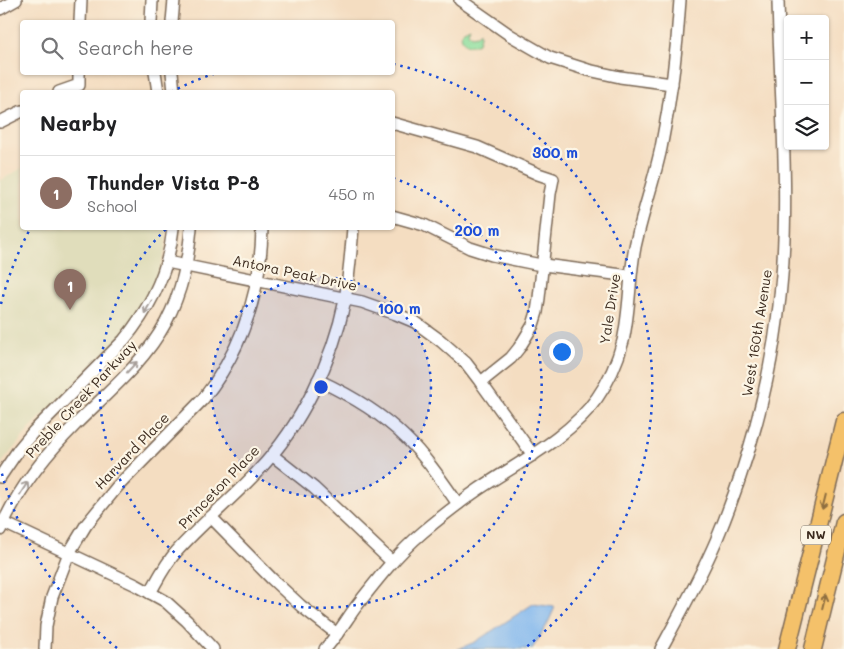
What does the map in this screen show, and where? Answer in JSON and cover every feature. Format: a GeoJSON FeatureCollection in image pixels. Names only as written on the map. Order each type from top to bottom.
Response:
{"type":"FeatureCollection","features":[{"type":"Feature","properties":{"kind":"highway","name":"NW"},"geometry":{"type":"LineString","coordinates":[[787,649],[844,421]]}},
{"type":"Feature","properties":{"kind":"highway","name":"NW"},"geometry":{"type":"LineString","coordinates":[[812,649],[844,522]]}},
{"type":"Feature","properties":{"kind":"street"},"geometry":{"type":"LineString","coordinates":[[0,9],[16,0]]}},
{"type":"Feature","properties":{"kind":"street"},"geometry":{"type":"LineString","coordinates":[[80,20],[81,0]]}},
{"type":"Feature","properties":{"kind":"street"},"geometry":{"type":"LineString","coordinates":[[151,20],[152,0]]}},
{"type":"Feature","properties":{"kind":"street"},"geometry":{"type":"LineString","coordinates":[[172,20],[174,0]]}},
{"type":"Feature","properties":{"kind":"street"},"geometry":{"type":"LineString","coordinates":[[460,0],[510,35],[550,58],[588,70],[620,77],[672,84]]}},
{"type":"Feature","properties":{"kind":"street","name":"Yale Drive"},"geometry":{"type":"LineString","coordinates":[[325,649],[392,562],[422,533],[480,488],[533,455],[563,432],[596,399],[605,385],[623,340],[635,247],[661,150],[672,84],[680,0]]}},
{"type":"Feature","properties":{"kind":"street","name":"West 160th Avenue"},"geometry":{"type":"LineString","coordinates":[[661,649],[704,566],[735,493],[758,416],[772,349],[782,276],[784,227],[784,163],[778,0]]}},
{"type":"Feature","properties":{"kind":"street"},"geometry":{"type":"LineString","coordinates":[[65,90],[79,85],[79,75]]}},
{"type":"Feature","properties":{"kind":"street"},"geometry":{"type":"LineString","coordinates":[[155,75],[158,90]]}},
{"type":"Feature","properties":{"kind":"street"},"geometry":{"type":"LineString","coordinates":[[172,75],[174,90]]}},
{"type":"Feature","properties":{"kind":"street"},"geometry":{"type":"LineString","coordinates":[[0,122],[20,112]]}},
{"type":"Feature","properties":{"kind":"street"},"geometry":{"type":"LineString","coordinates":[[395,124],[477,147],[553,179],[537,312],[533,325],[527,337],[511,358],[481,382]]}},
{"type":"Feature","properties":{"kind":"street"},"geometry":{"type":"LineString","coordinates":[[395,217],[424,226],[470,248],[492,255],[543,265],[630,276]]}},
{"type":"Feature","properties":{"kind":"street","name":"Preble Creek Parkway"},"geometry":{"type":"LineString","coordinates":[[0,477],[34,431],[134,329],[152,300],[161,279],[167,262],[173,230]]}},
{"type":"Feature","properties":{"kind":"street","name":"Preble Creek Parkway"},"geometry":{"type":"LineString","coordinates":[[1,525],[44,459],[68,432],[123,378],[156,338],[178,296],[187,266],[191,230]]}},
{"type":"Feature","properties":{"kind":"street","name":"Harvard Place"},"geometry":{"type":"LineString","coordinates":[[45,649],[46,626],[52,597],[69,553],[86,525],[117,487],[191,412],[215,384],[226,366],[252,306],[258,282],[262,250],[262,230]]}},
{"type":"Feature","properties":{"kind":"street","name":"Princeton Place"},"geometry":{"type":"LineString","coordinates":[[150,593],[161,572],[176,552],[260,470],[292,428],[305,406],[318,380],[337,332],[345,299],[353,230]]}},
{"type":"Feature","properties":{"kind":"street","name":"Antora Peak Drive"},"geometry":{"type":"LineString","coordinates":[[167,262],[345,299],[382,309],[415,322],[438,338],[466,363],[533,455]]}},
{"type":"Feature","properties":{"kind":"street"},"geometry":{"type":"LineString","coordinates":[[318,380],[347,394],[366,406],[407,438],[429,464],[458,504]]}},
{"type":"Feature","properties":{"kind":"street"},"geometry":{"type":"LineString","coordinates":[[272,455],[314,488],[392,562]]}},
{"type":"Feature","properties":{"kind":"street"},"geometry":{"type":"LineString","coordinates":[[211,517],[272,579],[337,634]]}},
{"type":"Feature","properties":{"kind":"street"},"geometry":{"type":"LineString","coordinates":[[1,525],[69,553],[165,601],[187,620],[213,649]]}},
{"type":"Feature","properties":{"kind":"shaded area"},"geometry":{"type":"Polygon","coordinates":[[[20,169],[20,230],[167,230],[165,251],[152,291],[127,330],[32,426],[0,465],[0,181],[20,169]]]}},
{"type":"Feature","properties":{"kind":"green space"},"geometry":{"type":"Polygon","coordinates":[[[470,27],[468,32],[471,36],[477,35],[480,32],[478,43],[474,45],[465,43],[461,35],[462,31],[470,27]]]}},
{"type":"Feature","properties":{"kind":"water"},"geometry":{"type":"Polygon","coordinates":[[[533,604],[555,607],[547,625],[532,649],[458,649],[475,642],[533,604]]]}},
{"type":"Feature","properties":{"kind":"place","name":"Thunder Vista P-8"},"geometry":{"type":"Point","coordinates":[70,310]}}]}
